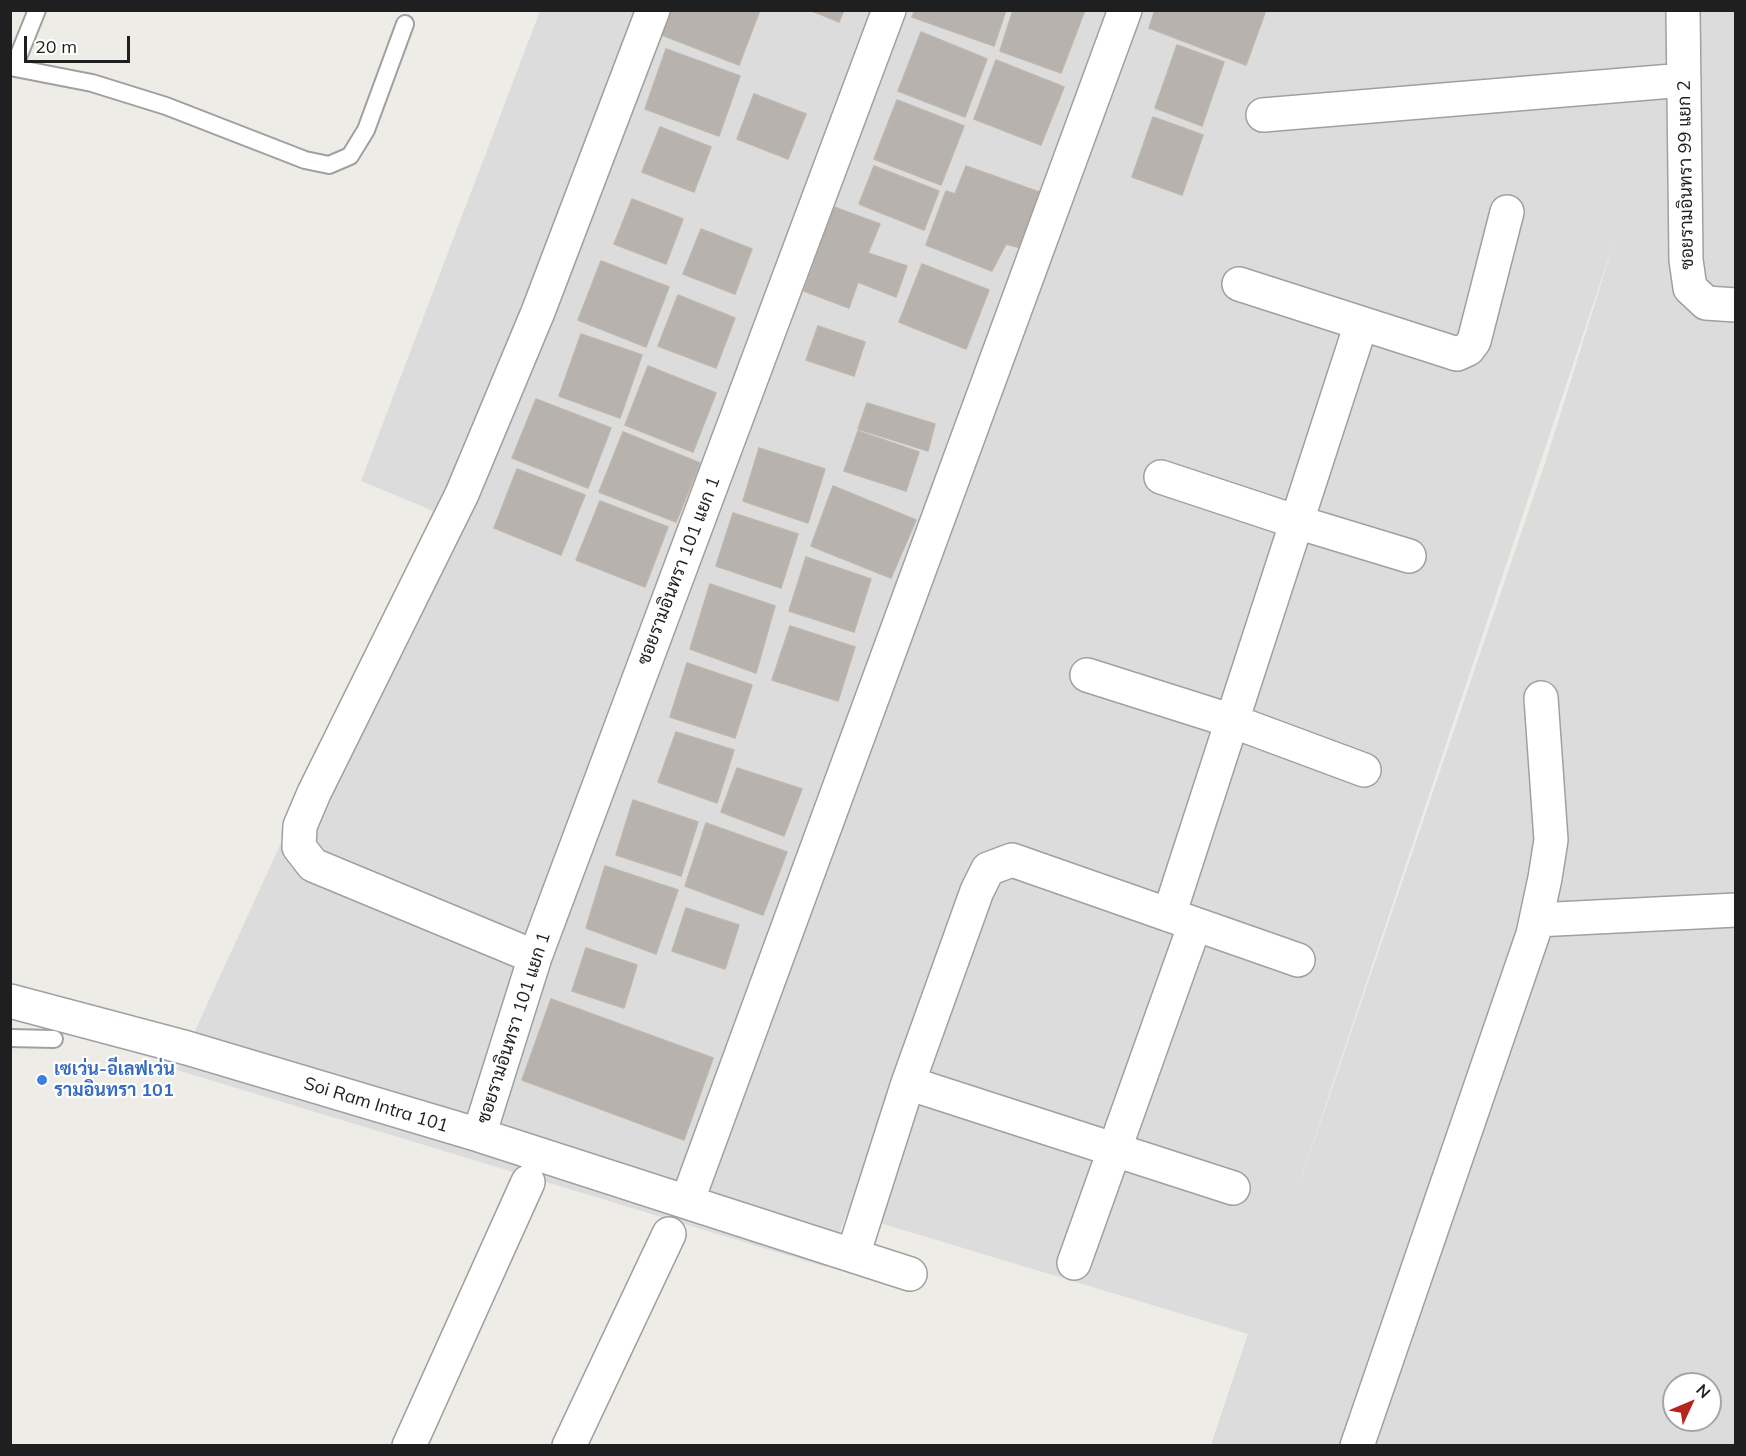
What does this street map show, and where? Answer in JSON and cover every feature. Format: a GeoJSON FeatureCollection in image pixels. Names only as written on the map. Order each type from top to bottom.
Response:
{"type":"FeatureCollection","features":[{"type":"Feature","properties":{"kind":"street"},"geometry":{"type":"LineString","coordinates":[[535,957],[313,865],[299,847],[300,826],[466,483],[538,312],[653,10]]}},
{"type":"Feature","properties":{"kind":"street","name":"ซอยรามอินทรา 101 แยก 1"},"geometry":{"type":"LineString","coordinates":[[479,1135],[535,957],[889,10]]}},
{"type":"Feature","properties":{"kind":"street"},"geometry":{"type":"LineString","coordinates":[[687,1202],[1125,10]]}},
{"type":"Feature","properties":{"kind":"street","name":"ซอยรามอินทรา 99 แยก 2"},"geometry":{"type":"LineString","coordinates":[[1683,10],[1686,260],[1690,288],[1706,303],[1736,305]]}},
{"type":"Feature","properties":{"kind":"street"},"geometry":{"type":"LineString","coordinates":[[1263,115],[1684,80]]}},
{"type":"Feature","properties":{"kind":"street"},"geometry":{"type":"LineString","coordinates":[[1239,284],[1457,354],[1468,350],[1474,341],[1507,212]]}},
{"type":"Feature","properties":{"kind":"street"},"geometry":{"type":"LineString","coordinates":[[1074,1263],[1113,1149],[1182,919],[1232,721],[1361,324]]}},
{"type":"Feature","properties":{"kind":"street"},"geometry":{"type":"LineString","coordinates":[[1161,477],[1409,556]]}},
{"type":"Feature","properties":{"kind":"street"},"geometry":{"type":"LineString","coordinates":[[1087,675],[1232,721],[1364,770]]}},
{"type":"Feature","properties":{"kind":"street"},"geometry":{"type":"LineString","coordinates":[[1357,1446],[1533,934],[1551,840],[1540,698]]}},
{"type":"Feature","properties":{"kind":"street"},"geometry":{"type":"LineString","coordinates":[[853,1255],[909,1083],[976,891],[988,869],[1011,860],[1298,960]]}},
{"type":"Feature","properties":{"kind":"street"},"geometry":{"type":"LineString","coordinates":[[1536,920],[1736,910]]}},
{"type":"Feature","properties":{"kind":"street","name":"Soi Ram Intra 101"},"geometry":{"type":"LineString","coordinates":[[10,1000],[187,1048],[479,1135],[910,1274]]}},
{"type":"Feature","properties":{"kind":"street"},"geometry":{"type":"LineString","coordinates":[[909,1083],[1233,1188]]}},
{"type":"Feature","properties":{"kind":"street"},"geometry":{"type":"LineString","coordinates":[[409,1446],[528,1182]]}},
{"type":"Feature","properties":{"kind":"street"},"geometry":{"type":"LineString","coordinates":[[568,1446],[669,1234]]}},
{"type":"Feature","properties":{"kind":"lane"},"geometry":{"type":"LineString","coordinates":[[37,10],[12,67],[92,83],[155,102],[305,160],[329,165],[350,156],[366,130],[405,24]]}},
{"type":"Feature","properties":{"kind":"lane"},"geometry":{"type":"LineString","coordinates":[[10,1038],[54,1039]]}},
{"type":"Feature","properties":{"kind":"shaded area"},"geometry":{"type":"Polygon","coordinates":[[[540,11],[1735,11],[1735,1445],[1211,1445],[1248,1334],[847,1213],[826,1267],[177,1070],[433,511],[361,481],[540,11]],[[1616,236],[1300,1182],[1546,460],[1616,236]]]}},
{"type":"Feature","properties":{"kind":"building"},"geometry":{"type":"Polygon","coordinates":[[[672,10],[760,10],[739,65],[662,35],[672,10]]]}},
{"type":"Feature","properties":{"kind":"building"},"geometry":{"type":"Polygon","coordinates":[[[810,10],[844,10],[839,22],[810,10]]]}},
{"type":"Feature","properties":{"kind":"building"},"geometry":{"type":"Polygon","coordinates":[[[915,10],[1006,10],[994,46],[912,17],[915,10]]]}},
{"type":"Feature","properties":{"kind":"building"},"geometry":{"type":"Polygon","coordinates":[[[1013,10],[1085,10],[1061,73],[1000,51],[1013,10]]]}},
{"type":"Feature","properties":{"kind":"building"},"geometry":{"type":"Polygon","coordinates":[[[1155,10],[1266,10],[1246,65],[1149,28],[1155,10]]]}},
{"type":"Feature","properties":{"kind":"building"},"geometry":{"type":"Polygon","coordinates":[[[921,32],[987,59],[965,117],[898,91],[921,32]]]}},
{"type":"Feature","properties":{"kind":"building"},"geometry":{"type":"Polygon","coordinates":[[[1177,45],[1224,62],[1202,126],[1155,108],[1177,45]]]}},
{"type":"Feature","properties":{"kind":"building"},"geometry":{"type":"Polygon","coordinates":[[[666,49],[740,76],[719,136],[645,109],[666,49]]]}},
{"type":"Feature","properties":{"kind":"building"},"geometry":{"type":"Polygon","coordinates":[[[996,60],[1064,87],[1041,145],[974,119],[996,60]]]}},
{"type":"Feature","properties":{"kind":"building"},"geometry":{"type":"Polygon","coordinates":[[[754,94],[806,114],[788,159],[737,139],[754,94]]]}},
{"type":"Feature","properties":{"kind":"building"},"geometry":{"type":"Polygon","coordinates":[[[897,100],[964,126],[941,185],[874,159],[897,100]]]}},
{"type":"Feature","properties":{"kind":"building"},"geometry":{"type":"Polygon","coordinates":[[[1153,117],[1203,135],[1182,195],[1132,177],[1153,117]]]}},
{"type":"Feature","properties":{"kind":"building"},"geometry":{"type":"Polygon","coordinates":[[[660,127],[711,147],[694,192],[642,172],[660,127]]]}},
{"type":"Feature","properties":{"kind":"building"},"geometry":{"type":"Polygon","coordinates":[[[874,166],[939,191],[924,230],[859,204],[874,166]]]}},
{"type":"Feature","properties":{"kind":"building"},"geometry":{"type":"Polygon","coordinates":[[[966,166],[1039,192],[1021,248],[1006,244],[992,271],[926,245],[946,191],[955,194],[966,166]]]}},
{"type":"Feature","properties":{"kind":"building"},"geometry":{"type":"Polygon","coordinates":[[[632,199],[683,219],[666,264],[614,244],[632,199]]]}},
{"type":"Feature","properties":{"kind":"building"},"geometry":{"type":"Polygon","coordinates":[[[834,207],[880,224],[868,253],[907,266],[896,297],[858,282],[849,308],[804,291],[834,207]]]}},
{"type":"Feature","properties":{"kind":"building"},"geometry":{"type":"Polygon","coordinates":[[[701,229],[752,249],[735,294],[683,274],[701,229]]]}},
{"type":"Feature","properties":{"kind":"building"},"geometry":{"type":"Polygon","coordinates":[[[601,261],[669,287],[646,347],[578,320],[601,261]]]}},
{"type":"Feature","properties":{"kind":"building"},"geometry":{"type":"Polygon","coordinates":[[[922,264],[989,290],[966,349],[899,322],[922,264]]]}},
{"type":"Feature","properties":{"kind":"building"},"geometry":{"type":"Polygon","coordinates":[[[678,295],[735,318],[716,368],[658,346],[678,295]]]}},
{"type":"Feature","properties":{"kind":"building"},"geometry":{"type":"Polygon","coordinates":[[[818,326],[865,342],[854,376],[806,360],[818,326]]]}},
{"type":"Feature","properties":{"kind":"building"},"geometry":{"type":"Polygon","coordinates":[[[581,334],[642,355],[620,418],[559,396],[581,334]]]}},
{"type":"Feature","properties":{"kind":"building"},"geometry":{"type":"Polygon","coordinates":[[[648,366],[716,393],[693,452],[625,425],[648,366]]]}},
{"type":"Feature","properties":{"kind":"building"},"geometry":{"type":"Polygon","coordinates":[[[536,399],[611,428],[588,488],[512,458],[536,399]]]}},
{"type":"Feature","properties":{"kind":"building"},"geometry":{"type":"Polygon","coordinates":[[[867,403],[935,424],[928,451],[858,429],[867,403]]]}},
{"type":"Feature","properties":{"kind":"building"},"geometry":{"type":"Polygon","coordinates":[[[858,431],[919,452],[906,491],[844,471],[858,431]]]}},
{"type":"Feature","properties":{"kind":"building"},"geometry":{"type":"Polygon","coordinates":[[[623,432],[700,463],[676,522],[599,492],[623,432]]]}},
{"type":"Feature","properties":{"kind":"building"},"geometry":{"type":"Polygon","coordinates":[[[759,448],[825,469],[808,523],[743,501],[759,448]]]}},
{"type":"Feature","properties":{"kind":"building"},"geometry":{"type":"Polygon","coordinates":[[[517,469],[585,495],[561,555],[494,528],[517,469]]]}},
{"type":"Feature","properties":{"kind":"building"},"geometry":{"type":"Polygon","coordinates":[[[833,486],[916,520],[891,578],[811,546],[833,486]]]}},
{"type":"Feature","properties":{"kind":"building"},"geometry":{"type":"Polygon","coordinates":[[[600,501],[668,527],[645,587],[576,560],[600,501]]]}},
{"type":"Feature","properties":{"kind":"building"},"geometry":{"type":"Polygon","coordinates":[[[733,513],[798,534],[781,588],[716,566],[733,513]]]}},
{"type":"Feature","properties":{"kind":"building"},"geometry":{"type":"Polygon","coordinates":[[[806,557],[871,579],[854,632],[789,611],[806,557]]]}},
{"type":"Feature","properties":{"kind":"building"},"geometry":{"type":"Polygon","coordinates":[[[710,584],[775,606],[756,673],[690,649],[710,584]]]}},
{"type":"Feature","properties":{"kind":"building"},"geometry":{"type":"Polygon","coordinates":[[[790,626],[855,647],[838,701],[772,680],[790,626]]]}},
{"type":"Feature","properties":{"kind":"building"},"geometry":{"type":"Polygon","coordinates":[[[687,663],[752,685],[735,738],[670,717],[687,663]]]}},
{"type":"Feature","properties":{"kind":"building"},"geometry":{"type":"Polygon","coordinates":[[[676,732],[734,750],[717,803],[658,782],[676,732]]]}},
{"type":"Feature","properties":{"kind":"building"},"geometry":{"type":"Polygon","coordinates":[[[737,768],[802,789],[784,836],[721,812],[737,768]]]}},
{"type":"Feature","properties":{"kind":"building"},"geometry":{"type":"Polygon","coordinates":[[[633,800],[698,822],[681,876],[616,855],[633,800]]]}},
{"type":"Feature","properties":{"kind":"building"},"geometry":{"type":"Polygon","coordinates":[[[706,823],[787,852],[763,915],[685,886],[706,823]]]}},
{"type":"Feature","properties":{"kind":"building"},"geometry":{"type":"Polygon","coordinates":[[[605,866],[678,890],[656,954],[586,928],[605,866]]]}},
{"type":"Feature","properties":{"kind":"building"},"geometry":{"type":"Polygon","coordinates":[[[686,908],[739,925],[725,969],[672,951],[686,908]]]}},
{"type":"Feature","properties":{"kind":"building"},"geometry":{"type":"Polygon","coordinates":[[[586,948],[637,965],[624,1008],[572,991],[586,948]]]}},
{"type":"Feature","properties":{"kind":"building"},"geometry":{"type":"Polygon","coordinates":[[[551,999],[713,1058],[684,1140],[522,1080],[551,999]]]}},
{"type":"Feature","properties":{"kind":"place","name":"เซเว่น-อีเลฟเว่น รามอินทรา 101"},"geometry":{"type":"Point","coordinates":[42,1080]}}]}
